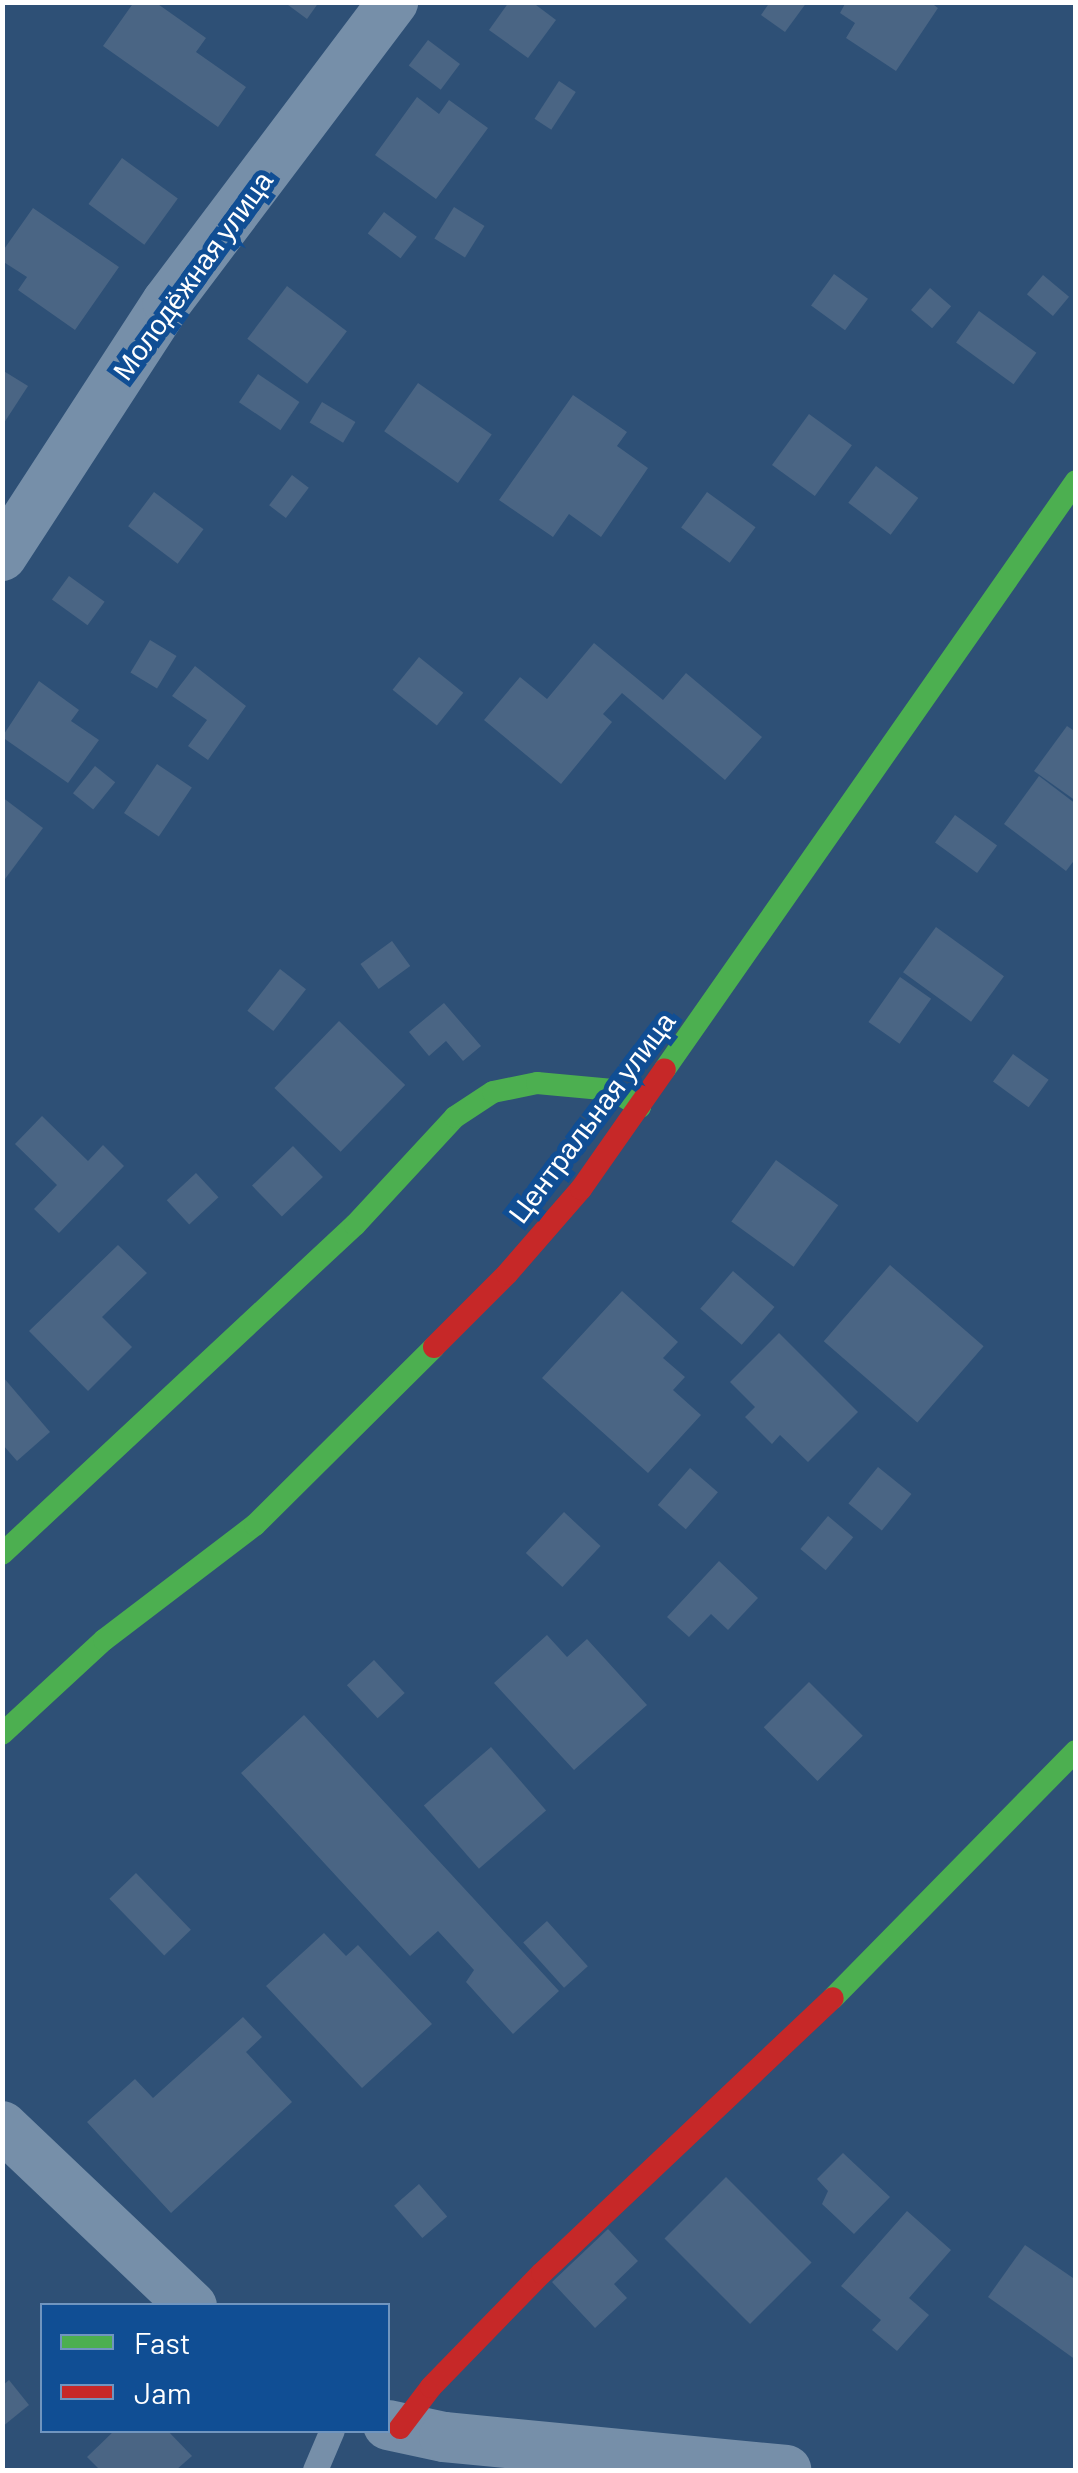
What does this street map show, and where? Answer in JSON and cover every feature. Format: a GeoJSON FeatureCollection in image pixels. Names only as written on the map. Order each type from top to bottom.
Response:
{"type":"FeatureCollection","features":[{"type":"Feature","properties":{"kind":"street","name":"Молодёжная улица"},"geometry":{"type":"LineString","coordinates":[[2,556],[167,302],[393,2]]}},
{"type":"Feature","properties":{"kind":"street","name":"Центральная улица"},"geometry":{"type":"LineString","coordinates":[[2,1734],[104,1640],[268,1512],[506,1274],[581,1189],[1076,481]]}},
{"type":"Feature","properties":{"kind":"street"},"geometry":{"type":"LineString","coordinates":[[2,1554],[354,1225],[455,1116],[493,1092],[536,1083],[613,1090],[640,1107]]}},
{"type":"Feature","properties":{"kind":"street"},"geometry":{"type":"LineString","coordinates":[[394,2427],[542,2273],[834,1998],[1076,1751]]}},
{"type":"Feature","properties":{"kind":"street"},"geometry":{"type":"LineString","coordinates":[[2,2126],[189,2303]]}},
{"type":"Feature","properties":{"kind":"street"},"geometry":{"type":"LineString","coordinates":[[394,2427],[444,2437],[786,2470]]}},
{"type":"Feature","properties":{"kind":"lane"},"geometry":{"type":"LineString","coordinates":[[315,2470],[331,2433]]}},
{"type":"Feature","properties":{"kind":"building"},"geometry":{"type":"Polygon","coordinates":[[[134,2],[155,2],[206,38],[196,52],[246,87],[218,127],[103,46],[134,2]]]}},
{"type":"Feature","properties":{"kind":"building"},"geometry":{"type":"Polygon","coordinates":[[[284,2],[319,2],[307,19],[284,2]]]}},
{"type":"Feature","properties":{"kind":"building"},"geometry":{"type":"Polygon","coordinates":[[[509,2],[532,2],[556,20],[528,58],[489,30],[509,2]]]}},
{"type":"Feature","properties":{"kind":"building"},"geometry":{"type":"Polygon","coordinates":[[[770,2],[807,2],[785,32],[761,15],[770,2]]]}},
{"type":"Feature","properties":{"kind":"building"},"geometry":{"type":"Polygon","coordinates":[[[846,2],[930,2],[938,8],[896,71],[846,38],[855,23],[840,13],[846,2]]]}},
{"type":"Feature","properties":{"kind":"building"},"geometry":{"type":"Polygon","coordinates":[[[428,40],[460,64],[441,90],[409,66],[428,40]]]}},
{"type":"Feature","properties":{"kind":"building"},"geometry":{"type":"Polygon","coordinates":[[[559,81],[576,92],[551,130],[534,119],[559,81]]]}},
{"type":"Feature","properties":{"kind":"building"},"geometry":{"type":"Polygon","coordinates":[[[417,97],[439,114],[449,100],[488,128],[436,199],[375,155],[417,97]]]}},
{"type":"Feature","properties":{"kind":"building"},"geometry":{"type":"Polygon","coordinates":[[[122,158],[178,199],[144,245],[88,204],[122,158]]]}},
{"type":"Feature","properties":{"kind":"building"},"geometry":{"type":"Polygon","coordinates":[[[454,207],[485,226],[465,257],[434,238],[454,207]]]}},
{"type":"Feature","properties":{"kind":"building"},"geometry":{"type":"Polygon","coordinates":[[[33,208],[119,267],[75,330],[18,290],[27,277],[2,261],[2,252],[33,208]]]}},
{"type":"Feature","properties":{"kind":"building"},"geometry":{"type":"Polygon","coordinates":[[[384,212],[417,237],[400,258],[368,234],[384,212]]]}},
{"type":"Feature","properties":{"kind":"building"},"geometry":{"type":"Polygon","coordinates":[[[834,274],[868,299],[845,330],[811,306],[834,274]]]}},
{"type":"Feature","properties":{"kind":"building"},"geometry":{"type":"Polygon","coordinates":[[[1043,275],[1069,297],[1053,316],[1027,294],[1043,275]]]}},
{"type":"Feature","properties":{"kind":"building"},"geometry":{"type":"Polygon","coordinates":[[[287,286],[347,331],[307,384],[247,339],[287,286]]]}},
{"type":"Feature","properties":{"kind":"building"},"geometry":{"type":"Polygon","coordinates":[[[930,288],[951,306],[932,328],[911,310],[930,288]]]}},
{"type":"Feature","properties":{"kind":"building"},"geometry":{"type":"Polygon","coordinates":[[[979,311],[1036,353],[1014,384],[956,343],[979,311]]]}},
{"type":"Feature","properties":{"kind":"building"},"geometry":{"type":"Polygon","coordinates":[[[2,370],[28,386],[2,426],[2,370]]]}},
{"type":"Feature","properties":{"kind":"building"},"geometry":{"type":"Polygon","coordinates":[[[258,374],[299,402],[280,430],[239,402],[258,374]]]}},
{"type":"Feature","properties":{"kind":"building"},"geometry":{"type":"Polygon","coordinates":[[[418,383],[492,435],[458,483],[384,431],[418,383]]]}},
{"type":"Feature","properties":{"kind":"building"},"geometry":{"type":"Polygon","coordinates":[[[573,395],[627,432],[617,446],[648,468],[601,537],[569,514],[553,537],[499,500],[573,395]]]}},
{"type":"Feature","properties":{"kind":"building"},"geometry":{"type":"Polygon","coordinates":[[[322,402],[355,422],[343,443],[310,423],[322,402]]]}},
{"type":"Feature","properties":{"kind":"building"},"geometry":{"type":"Polygon","coordinates":[[[809,414],[852,445],[815,496],[772,465],[809,414]]]}},
{"type":"Feature","properties":{"kind":"building"},"geometry":{"type":"Polygon","coordinates":[[[876,466],[918,498],[891,535],[848,503],[876,466]]]}},
{"type":"Feature","properties":{"kind":"building"},"geometry":{"type":"Polygon","coordinates":[[[292,475],[309,488],[286,518],[269,505],[292,475]]]}},
{"type":"Feature","properties":{"kind":"building"},"geometry":{"type":"Polygon","coordinates":[[[154,492],[204,529],[178,564],[128,526],[154,492]]]}},
{"type":"Feature","properties":{"kind":"building"},"geometry":{"type":"Polygon","coordinates":[[[707,492],[756,527],[730,563],[681,528],[707,492]]]}},
{"type":"Feature","properties":{"kind":"building"},"geometry":{"type":"Polygon","coordinates":[[[69,576],[105,602],[88,625],[52,599],[69,576]]]}},
{"type":"Feature","properties":{"kind":"building"},"geometry":{"type":"Polygon","coordinates":[[[150,640],[177,656],[157,689],[130,673],[150,640]]]}},
{"type":"Feature","properties":{"kind":"building"},"geometry":{"type":"Polygon","coordinates":[[[594,643],[663,700],[686,673],[762,737],[725,780],[622,693],[603,714],[612,722],[561,784],[484,720],[520,677],[547,699],[594,643]]]}},
{"type":"Feature","properties":{"kind":"building"},"geometry":{"type":"Polygon","coordinates":[[[419,657],[463,693],[437,726],[393,690],[419,657]]]}},
{"type":"Feature","properties":{"kind":"building"},"geometry":{"type":"Polygon","coordinates":[[[195,666],[246,706],[208,760],[188,746],[207,720],[172,696],[195,666]]]}},
{"type":"Feature","properties":{"kind":"building"},"geometry":{"type":"Polygon","coordinates":[[[39,681],[79,710],[71,721],[99,740],[68,783],[2,737],[39,681]]]}},
{"type":"Feature","properties":{"kind":"building"},"geometry":{"type":"Polygon","coordinates":[[[1067,726],[1076,732],[1076,801],[1034,771],[1067,726]]]}},
{"type":"Feature","properties":{"kind":"building"},"geometry":{"type":"Polygon","coordinates":[[[157,764],[192,787],[159,836],[124,813],[157,764]]]}},
{"type":"Feature","properties":{"kind":"building"},"geometry":{"type":"Polygon","coordinates":[[[95,766],[115,782],[93,810],[73,793],[95,766]]]}},
{"type":"Feature","properties":{"kind":"building"},"geometry":{"type":"Polygon","coordinates":[[[1039,776],[1076,804],[1076,858],[1066,871],[1004,824],[1039,776]]]}},
{"type":"Feature","properties":{"kind":"building"},"geometry":{"type":"Polygon","coordinates":[[[2,797],[43,828],[2,883],[2,797]]]}},
{"type":"Feature","properties":{"kind":"building"},"geometry":{"type":"Polygon","coordinates":[[[955,815],[997,846],[977,873],[935,843],[955,815]]]}},
{"type":"Feature","properties":{"kind":"building"},"geometry":{"type":"Polygon","coordinates":[[[936,927],[1004,976],[971,1022],[903,972],[936,927]]]}},
{"type":"Feature","properties":{"kind":"building"},"geometry":{"type":"Polygon","coordinates":[[[392,941],[410,966],[379,989],[360,964],[392,941]]]}},
{"type":"Feature","properties":{"kind":"building"},"geometry":{"type":"Polygon","coordinates":[[[280,969],[306,989],[273,1031],[247,1011],[280,969]]]}},
{"type":"Feature","properties":{"kind":"building"},"geometry":{"type":"Polygon","coordinates":[[[900,977],[931,999],[900,1044],[868,1022],[900,977]]]}},
{"type":"Feature","properties":{"kind":"building"},"geometry":{"type":"Polygon","coordinates":[[[444,1003],[481,1046],[463,1061],[446,1041],[429,1056],[409,1032],[444,1003]]]}},
{"type":"Feature","properties":{"kind":"building"},"geometry":{"type":"Polygon","coordinates":[[[339,1021],[405,1085],[341,1152],[274,1088],[339,1021]]]}},
{"type":"Feature","properties":{"kind":"building"},"geometry":{"type":"Polygon","coordinates":[[[1013,1054],[1049,1080],[1029,1107],[993,1082],[1013,1054]]]}},
{"type":"Feature","properties":{"kind":"building"},"geometry":{"type":"Polygon","coordinates":[[[42,1116],[88,1161],[103,1145],[124,1166],[59,1233],[34,1209],[57,1185],[15,1144],[42,1116]]]}},
{"type":"Feature","properties":{"kind":"building"},"geometry":{"type":"Polygon","coordinates":[[[293,1146],[323,1177],[282,1217],[252,1186],[293,1146]]]}},
{"type":"Feature","properties":{"kind":"building"},"geometry":{"type":"Polygon","coordinates":[[[776,1160],[838,1205],[794,1267],[731,1221],[776,1160]]]}},
{"type":"Feature","properties":{"kind":"building"},"geometry":{"type":"Polygon","coordinates":[[[196,1173],[219,1197],[189,1224],[167,1200],[196,1173]]]}},
{"type":"Feature","properties":{"kind":"building"},"geometry":{"type":"Polygon","coordinates":[[[118,1245],[147,1273],[102,1317],[132,1347],[88,1391],[29,1331],[118,1245]]]}},
{"type":"Feature","properties":{"kind":"building"},"geometry":{"type":"Polygon","coordinates":[[[890,1265],[984,1346],[917,1423],[824,1341],[890,1265]]]}},
{"type":"Feature","properties":{"kind":"building"},"geometry":{"type":"Polygon","coordinates":[[[733,1271],[775,1307],[742,1345],[700,1309],[733,1271]]]}},
{"type":"Feature","properties":{"kind":"building"},"geometry":{"type":"Polygon","coordinates":[[[622,1291],[678,1342],[663,1358],[685,1377],[673,1390],[701,1415],[648,1473],[542,1378],[622,1291]]]}},
{"type":"Feature","properties":{"kind":"building"},"geometry":{"type":"Polygon","coordinates":[[[779,1333],[858,1412],[808,1462],[780,1435],[772,1444],[745,1417],[755,1407],[730,1382],[779,1333]]]}},
{"type":"Feature","properties":{"kind":"building"},"geometry":{"type":"Polygon","coordinates":[[[3,1377],[50,1432],[17,1461],[3,1445],[3,1377]]]}},
{"type":"Feature","properties":{"kind":"building"},"geometry":{"type":"Polygon","coordinates":[[[878,1467],[911,1494],[882,1531],[848,1504],[878,1467]]]}},
{"type":"Feature","properties":{"kind":"building"},"geometry":{"type":"Polygon","coordinates":[[[690,1468],[718,1492],[686,1529],[658,1505],[690,1468]]]}},
{"type":"Feature","properties":{"kind":"building"},"geometry":{"type":"Polygon","coordinates":[[[564,1512],[601,1546],[562,1587],[526,1553],[564,1512]]]}},
{"type":"Feature","properties":{"kind":"building"},"geometry":{"type":"Polygon","coordinates":[[[828,1516],[853,1537],[826,1570],[800,1549],[828,1516]]]}},
{"type":"Feature","properties":{"kind":"building"},"geometry":{"type":"Polygon","coordinates":[[[719,1561],[758,1598],[728,1630],[711,1614],[689,1637],[667,1617],[719,1561]]]}},
{"type":"Feature","properties":{"kind":"building"},"geometry":{"type":"Polygon","coordinates":[[[547,1635],[567,1657],[587,1639],[647,1705],[574,1770],[494,1683],[547,1635]]]}},
{"type":"Feature","properties":{"kind":"building"},"geometry":{"type":"Polygon","coordinates":[[[374,1660],[405,1693],[378,1718],[347,1685],[374,1660]]]}},
{"type":"Feature","properties":{"kind":"building"},"geometry":{"type":"Polygon","coordinates":[[[809,1682],[863,1736],[817,1781],[764,1727],[809,1682]]]}},
{"type":"Feature","properties":{"kind":"building"},"geometry":{"type":"Polygon","coordinates":[[[304,1715],[559,1991],[513,2034],[466,1982],[474,1970],[438,1931],[410,1956],[241,1773],[304,1715]]]}},
{"type":"Feature","properties":{"kind":"building"},"geometry":{"type":"Polygon","coordinates":[[[491,1747],[546,1810],[479,1869],[424,1805],[491,1747]]]}},
{"type":"Feature","properties":{"kind":"building"},"geometry":{"type":"Polygon","coordinates":[[[136,1873],[191,1930],[164,1956],[109,1899],[136,1873]]]}},
{"type":"Feature","properties":{"kind":"building"},"geometry":{"type":"Polygon","coordinates":[[[547,1921],[588,1966],[564,1988],[523,1942],[547,1921]]]}},
{"type":"Feature","properties":{"kind":"building"},"geometry":{"type":"Polygon","coordinates":[[[324,1933],[346,1956],[358,1945],[432,2024],[362,2088],[266,1986],[324,1933]]]}},
{"type":"Feature","properties":{"kind":"building"},"geometry":{"type":"Polygon","coordinates":[[[243,2017],[262,2037],[246,2052],[292,2102],[171,2213],[87,2122],[135,2079],[153,2098],[243,2017]]]}},
{"type":"Feature","properties":{"kind":"building"},"geometry":{"type":"Polygon","coordinates":[[[843,2153],[890,2197],[854,2234],[822,2204],[828,2191],[817,2179],[843,2153]]]}},
{"type":"Feature","properties":{"kind":"building"},"geometry":{"type":"Polygon","coordinates":[[[726,2177],[812,2263],[750,2324],[664,2239],[726,2177]]]}},
{"type":"Feature","properties":{"kind":"building"},"geometry":{"type":"Polygon","coordinates":[[[419,2184],[447,2216],[422,2238],[394,2206],[419,2184]]]}},
{"type":"Feature","properties":{"kind":"building"},"geometry":{"type":"Polygon","coordinates":[[[907,2211],[951,2250],[909,2298],[929,2315],[897,2351],[872,2330],[881,2320],[841,2286],[907,2211]]]}},
{"type":"Feature","properties":{"kind":"building"},"geometry":{"type":"Polygon","coordinates":[[[608,2229],[638,2261],[614,2284],[627,2298],[595,2328],[552,2282],[608,2229]]]}},
{"type":"Feature","properties":{"kind":"building"},"geometry":{"type":"Polygon","coordinates":[[[1025,2245],[1076,2280],[1076,2360],[988,2297],[1025,2245]]]}},
{"type":"Feature","properties":{"kind":"building"},"geometry":{"type":"Polygon","coordinates":[[[9,2380],[29,2405],[2,2427],[2,2386],[9,2380]]]}},
{"type":"Feature","properties":{"kind":"building"},"geometry":{"type":"Polygon","coordinates":[[[112,2433],[170,2433],[192,2456],[176,2470],[100,2470],[87,2457],[112,2433]]]}},
{"type":"Feature","properties":{"kind":"traffic: fast"},"geometry":{"type":"LineString","coordinates":[[665,1069],[1076,481]]}},
{"type":"Feature","properties":{"kind":"traffic: fast"},"geometry":{"type":"LineString","coordinates":[[2,1554],[355,1225],[455,1117],[493,1092],[537,1083],[613,1090],[640,1107]]}},
{"type":"Feature","properties":{"kind":"traffic: fast"},"geometry":{"type":"LineString","coordinates":[[2,1734],[104,1640],[255,1525],[434,1347]]}},
{"type":"Feature","properties":{"kind":"traffic: fast"},"geometry":{"type":"LineString","coordinates":[[833,1998],[1076,1751]]}},
{"type":"Feature","properties":{"kind":"traffic: jam"},"geometry":{"type":"LineString","coordinates":[[434,1347],[507,1274],[581,1189],[665,1069]]}},
{"type":"Feature","properties":{"kind":"traffic: jam"},"geometry":{"type":"LineString","coordinates":[[400,2428],[431,2387],[542,2273],[833,1998]]}}]}
